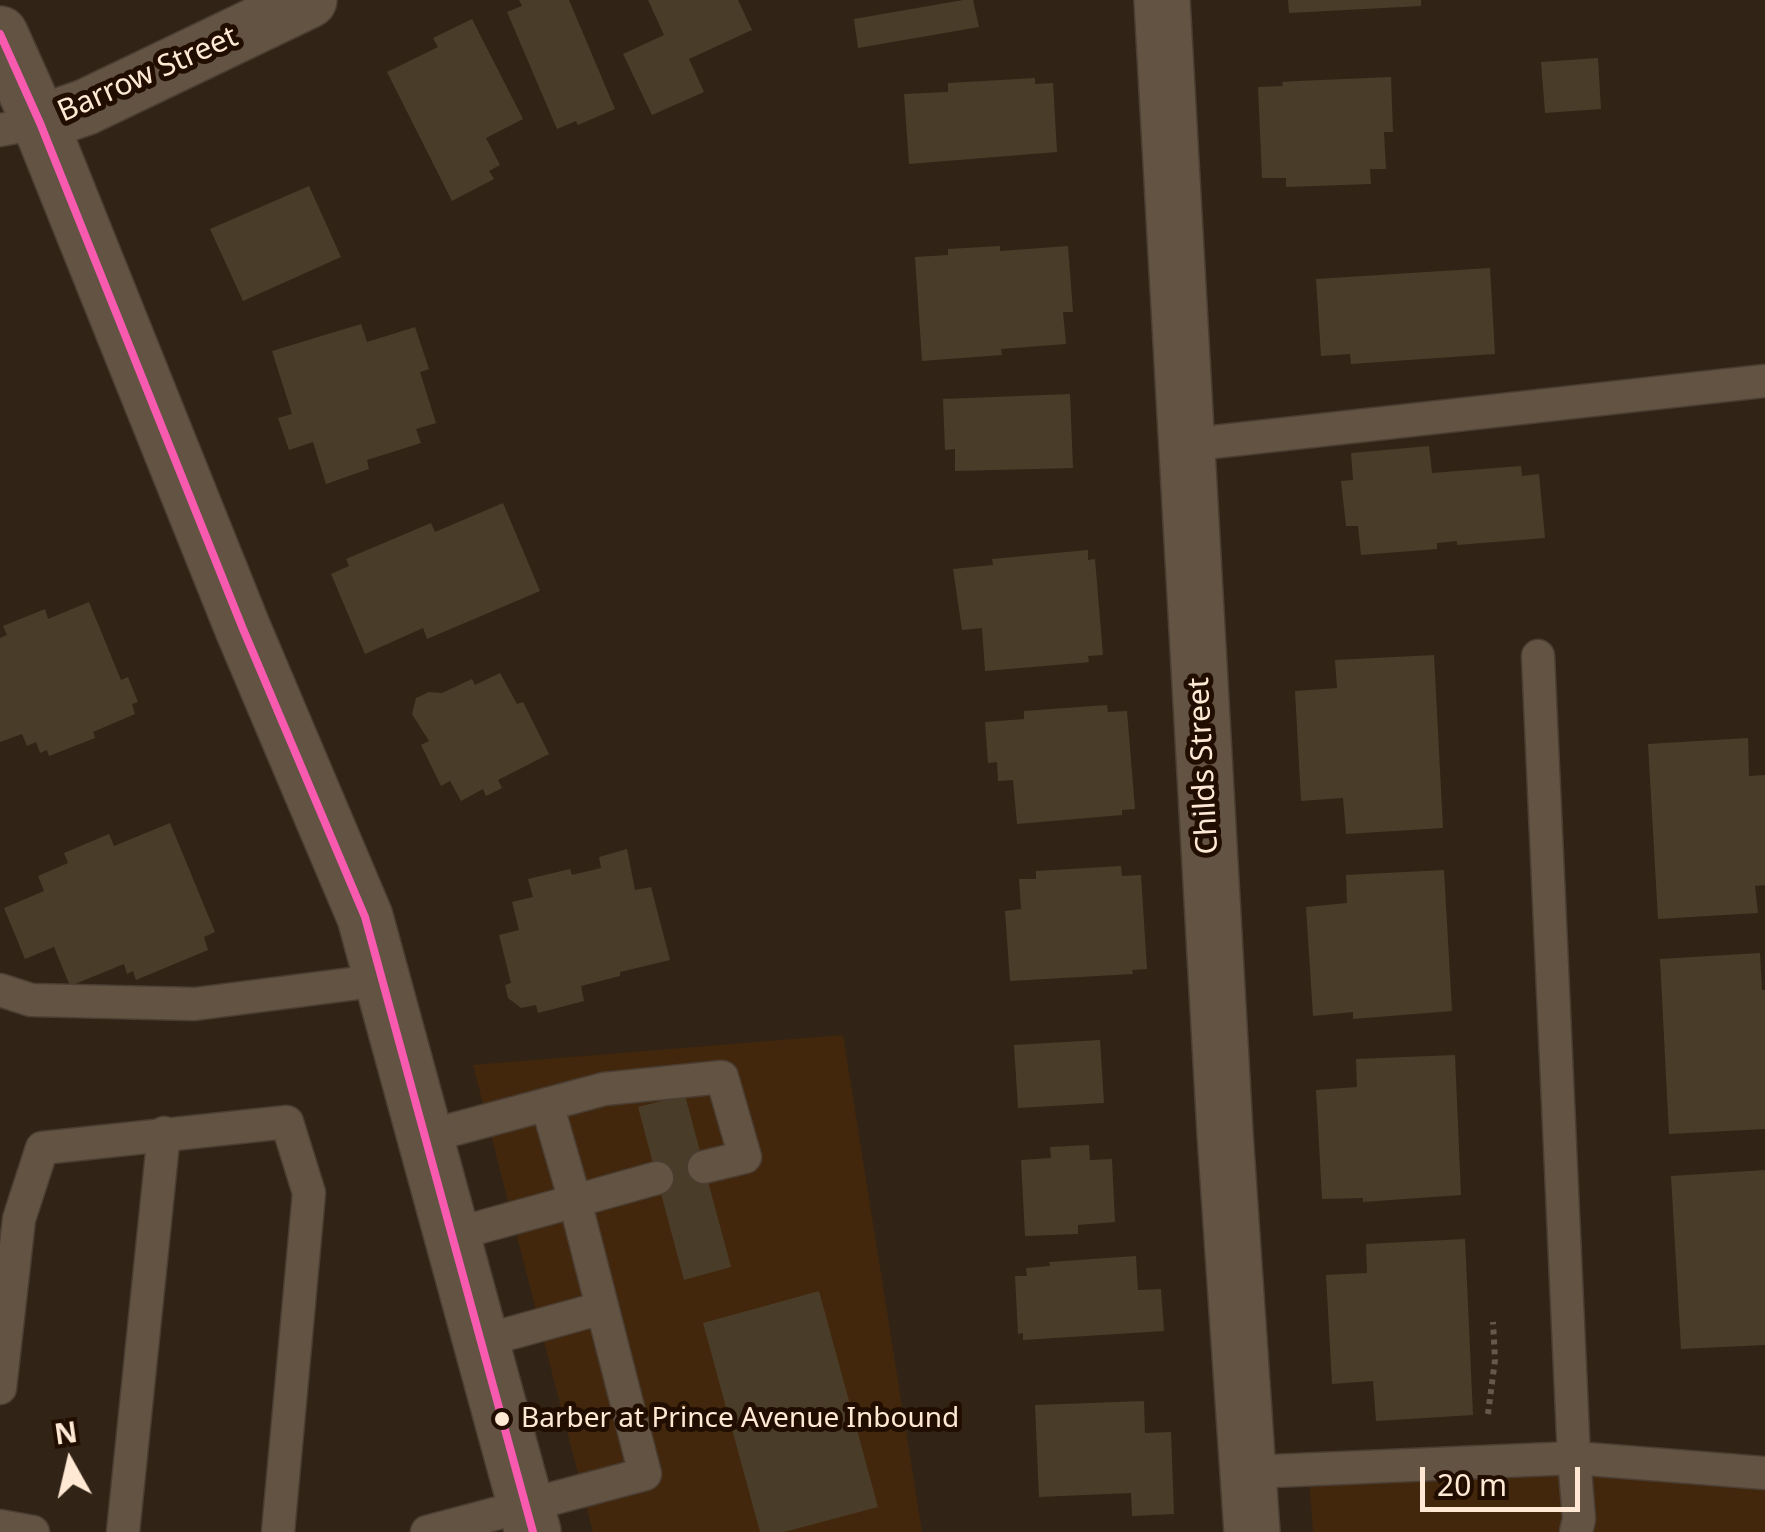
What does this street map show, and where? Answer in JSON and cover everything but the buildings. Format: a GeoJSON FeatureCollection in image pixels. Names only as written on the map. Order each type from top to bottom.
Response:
{"type":"FeatureCollection","features":[{"type":"Feature","properties":{"kind":"street","name":"Barrow Street"},"geometry":{"type":"LineString","coordinates":[[20,126],[86,107],[310,0]]}},
{"type":"Feature","properties":{"kind":"street","name":"Childs Street"},"geometry":{"type":"LineString","coordinates":[[1162,0],[1224,1133],[1252,1532]]}},
{"type":"Feature","properties":{"kind":"street"},"geometry":{"type":"LineString","coordinates":[[0,34],[20,126],[243,629],[365,917],[529,1519]]}},
{"type":"Feature","properties":{"kind":"lane"},"geometry":{"type":"LineString","coordinates":[[1186,444],[1765,380]]}},
{"type":"Feature","properties":{"kind":"lane"},"geometry":{"type":"LineString","coordinates":[[1538,656],[1576,1532]]}},
{"type":"Feature","properties":{"kind":"lane"},"geometry":{"type":"LineString","coordinates":[[0,990],[32,1000],[195,1004],[382,980]]}},
{"type":"Feature","properties":{"kind":"lane"},"geometry":{"type":"LineString","coordinates":[[424,1137],[604,1089],[722,1077],[745,1157],[704,1167]]}},
{"type":"Feature","properties":{"kind":"lane"},"geometry":{"type":"LineString","coordinates":[[427,1532],[529,1519],[645,1474],[547,1104]]}},
{"type":"Feature","properties":{"kind":"lane"},"geometry":{"type":"LineString","coordinates":[[0,1388],[19,1218],[42,1148],[288,1122],[308,1193],[278,1532]]}},
{"type":"Feature","properties":{"kind":"lane"},"geometry":{"type":"LineString","coordinates":[[123,1532],[164,1133]]}},
{"type":"Feature","properties":{"kind":"lane"},"geometry":{"type":"LineString","coordinates":[[452,1235],[658,1178]]}},
{"type":"Feature","properties":{"kind":"lane"},"geometry":{"type":"LineString","coordinates":[[482,1342],[602,1308]]}},
{"type":"Feature","properties":{"kind":"lane"},"geometry":{"type":"LineString","coordinates":[[1248,1472],[1574,1458],[1765,1473]]}},
{"type":"Feature","properties":{"kind":"lane"},"geometry":{"type":"LineString","coordinates":[[0,1526],[33,1532]]}},
{"type":"Feature","properties":{"kind":"path"},"geometry":{"type":"LineString","coordinates":[[1488,1414],[1495,1360],[1493,1322]]}},
{"type":"Feature","properties":{"kind":"shaded area"},"geometry":{"type":"Polygon","coordinates":[[[843,1035],[922,1532],[593,1532],[473,1065],[843,1035]]]}},
{"type":"Feature","properties":{"kind":"shaded area"},"geometry":{"type":"Polygon","coordinates":[[[1488,1468],[1765,1490],[1765,1532],[1313,1532],[1309,1477],[1488,1468]]]}},
{"type":"Feature","properties":{"kind":"transit line"},"geometry":{"type":"LineString","coordinates":[[0,34],[365,917],[533,1532]]}},
{"type":"Feature","properties":{"kind":"place","name":"Barber at Prince Avenue Inbound"},"geometry":{"type":"Point","coordinates":[502,1419]}}]}
